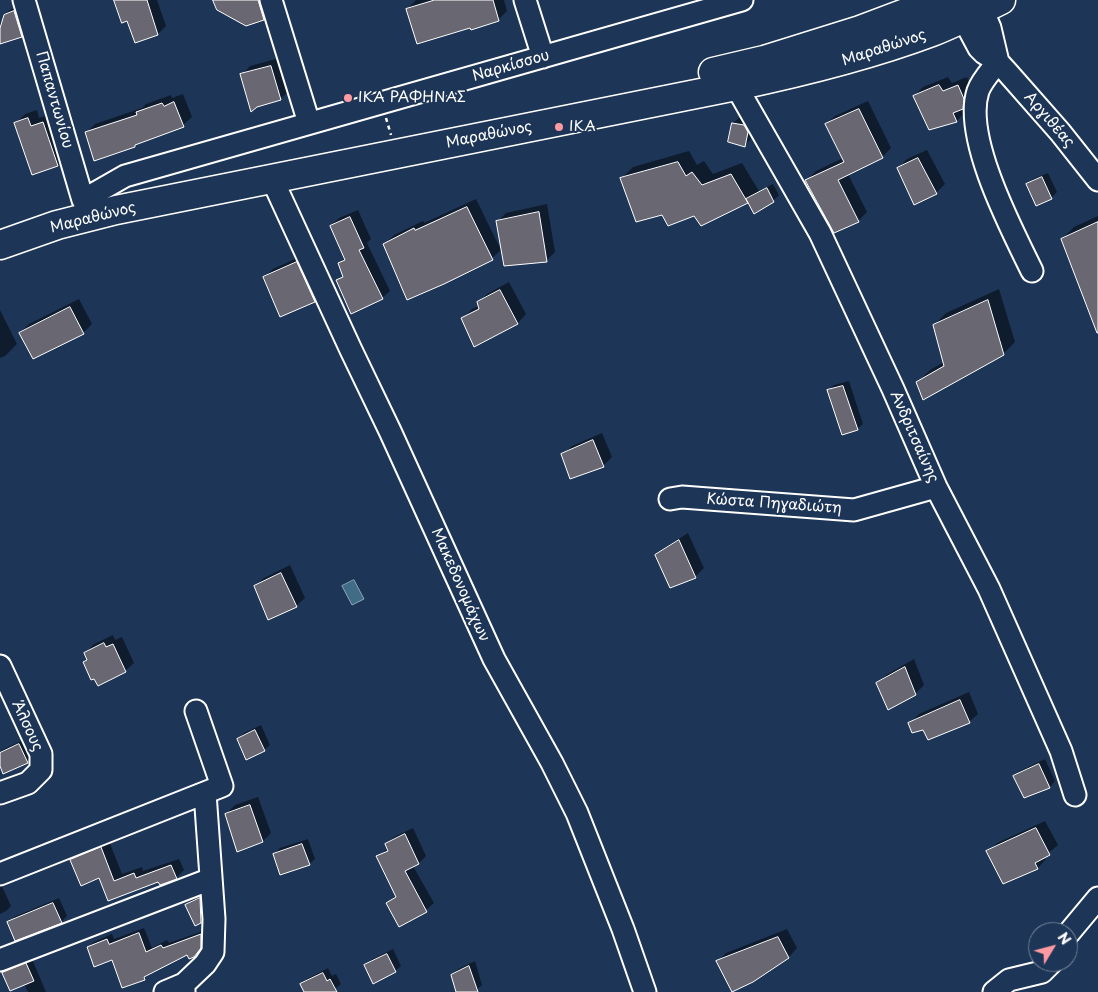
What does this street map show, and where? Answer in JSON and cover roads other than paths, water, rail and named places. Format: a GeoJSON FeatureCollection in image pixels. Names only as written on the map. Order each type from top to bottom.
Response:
{"type":"FeatureCollection","features":[{"type":"Feature","properties":{"kind":"main road","name":"Μαραθώνος"},"geometry":{"type":"LineString","coordinates":[[0,226],[83,200],[390,131],[732,69],[860,30],[940,0]]}},
{"type":"Feature","properties":{"kind":"main road","name":"Μαραθώνος"},"geometry":{"type":"LineString","coordinates":[[0,245],[57,226],[116,210],[736,86],[832,65],[934,31],[976,5]]}},
{"type":"Feature","properties":{"kind":"street","name":"Παπαντωνίου"},"geometry":{"type":"LineString","coordinates":[[24,0],[83,200]]}},
{"type":"Feature","properties":{"kind":"street"},"geometry":{"type":"LineString","coordinates":[[271,0],[309,123]]}},
{"type":"Feature","properties":{"kind":"street"},"geometry":{"type":"LineString","coordinates":[[525,0],[543,56]]}},
{"type":"Feature","properties":{"kind":"street","name":"Ναρκίσσου"},"geometry":{"type":"LineString","coordinates":[[83,200],[126,176],[742,0]]}},
{"type":"Feature","properties":{"kind":"street","name":"Αργιθέας"},"geometry":{"type":"LineString","coordinates":[[976,5],[979,48],[984,54],[998,62],[1060,132],[1098,180]]}},
{"type":"Feature","properties":{"kind":"street"},"geometry":{"type":"LineString","coordinates":[[998,62],[978,90],[975,120],[980,147],[1002,209],[1032,271]]}},
{"type":"Feature","properties":{"kind":"street","name":"Ανδριτσαίνης"},"geometry":{"type":"LineString","coordinates":[[736,86],[820,233],[936,487],[989,588],[1061,750],[1075,795]]}},
{"type":"Feature","properties":{"kind":"street","name":"Μακεδονομάχων"},"geometry":{"type":"LineString","coordinates":[[272,179],[390,430],[494,660],[547,754],[577,813],[623,929],[645,992]]}},
{"type":"Feature","properties":{"kind":"street","name":"Κώστα Πηγαδιώτη"},"geometry":{"type":"LineString","coordinates":[[670,499],[682,497],[854,510],[936,487]]}},
{"type":"Feature","properties":{"kind":"street","name":"Άλσους"},"geometry":{"type":"LineString","coordinates":[[0,666],[41,754],[41,770],[28,783],[0,793]]}},
{"type":"Feature","properties":{"kind":"street"},"geometry":{"type":"LineString","coordinates":[[0,874],[222,786],[196,711]]}},
{"type":"Feature","properties":{"kind":"street"},"geometry":{"type":"LineString","coordinates":[[178,990],[205,964],[213,952],[214,919],[205,793]]}},
{"type":"Feature","properties":{"kind":"street"},"geometry":{"type":"LineString","coordinates":[[0,960],[211,879]]}},
{"type":"Feature","properties":{"kind":"street"},"geometry":{"type":"LineString","coordinates":[[1078,922],[1098,898]]}},
{"type":"Feature","properties":{"kind":"street"},"geometry":{"type":"LineString","coordinates":[[994,992],[1009,980],[1042,972]]}},
{"type":"Feature","properties":{"kind":"water"},"geometry":{"type":"Polygon","coordinates":[[[354,580],[364,599],[352,605],[342,586],[354,580]]]}},
{"type":"Feature","properties":{"kind":"place","name":"ΙΚΑ ΡΑΦΗΝΑΣ"},"geometry":{"type":"Point","coordinates":[348,98]}},
{"type":"Feature","properties":{"kind":"place","name":"ΙΚΑ"},"geometry":{"type":"Point","coordinates":[559,127]}}]}
